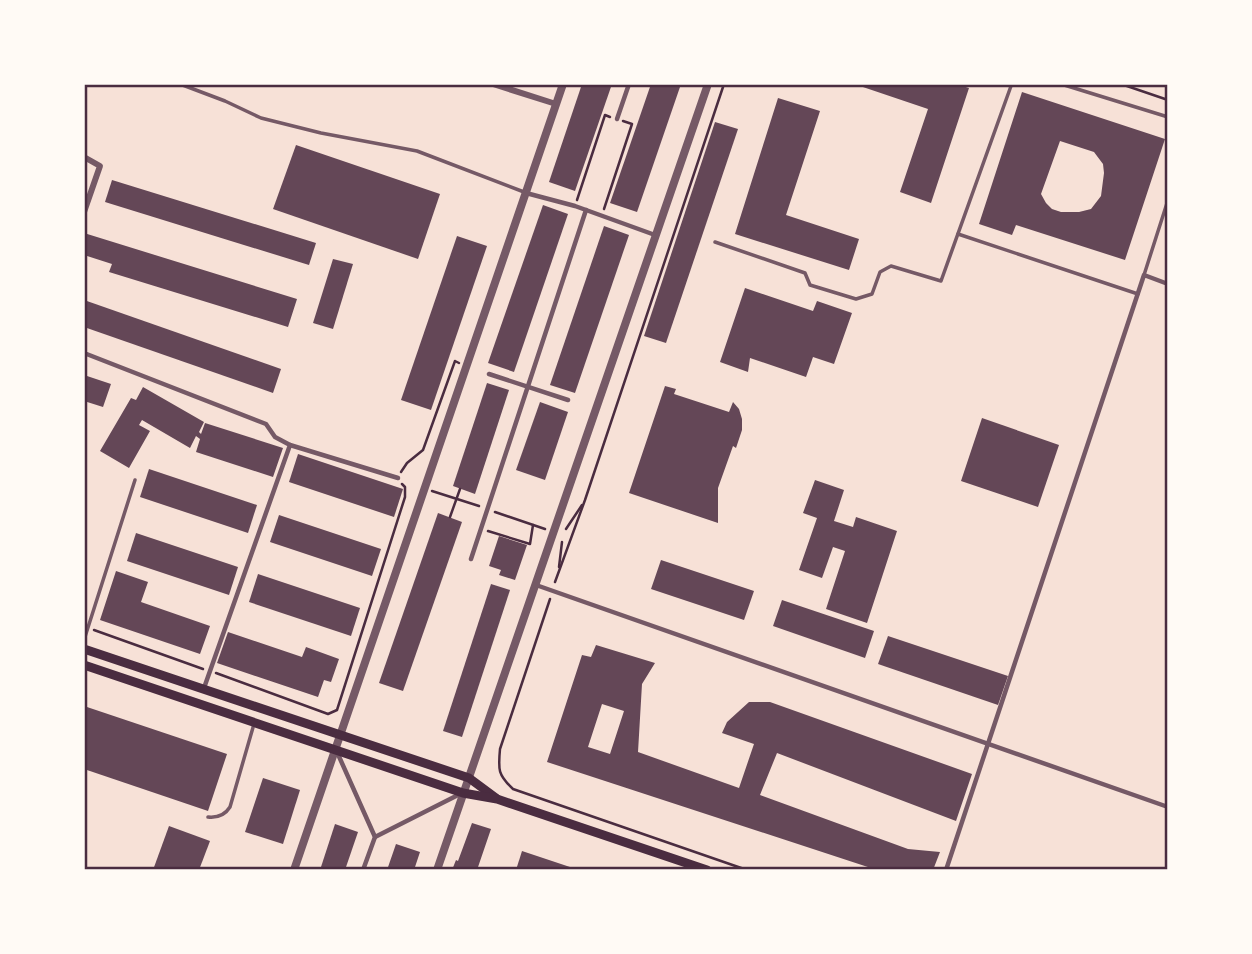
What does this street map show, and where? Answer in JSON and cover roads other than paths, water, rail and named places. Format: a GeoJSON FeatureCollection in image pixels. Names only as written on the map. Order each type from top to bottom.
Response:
{"type":"FeatureCollection","features":[{"type":"Feature","properties":{"kind":"main road"},"geometry":{"type":"LineString","coordinates":[[84,649],[469,778],[497,799]]}},
{"type":"Feature","properties":{"kind":"main road"},"geometry":{"type":"LineString","coordinates":[[84,665],[463,793],[497,799],[707,870]]}},
{"type":"Feature","properties":{"kind":"street"},"geometry":{"type":"LineString","coordinates":[[494,84],[556,104]]}},
{"type":"Feature","properties":{"kind":"street"},"geometry":{"type":"LineString","coordinates":[[294,870],[562,84]]}},
{"type":"Feature","properties":{"kind":"street"},"geometry":{"type":"LineString","coordinates":[[617,119],[629,84]]}},
{"type":"Feature","properties":{"kind":"street"},"geometry":{"type":"LineString","coordinates":[[437,870],[708,84]]}},
{"type":"Feature","properties":{"kind":"street"},"geometry":{"type":"LineString","coordinates":[[84,157],[100,166],[84,212]]}},
{"type":"Feature","properties":{"kind":"street"},"geometry":{"type":"LineString","coordinates":[[526,193],[575,206],[656,236]]}},
{"type":"Feature","properties":{"kind":"street"},"geometry":{"type":"LineString","coordinates":[[471,559],[586,210]]}},
{"type":"Feature","properties":{"kind":"street"},"geometry":{"type":"LineString","coordinates":[[946,870],[1143,275],[1168,284]]}},
{"type":"Feature","properties":{"kind":"street"},"geometry":{"type":"LineString","coordinates":[[84,352],[266,424],[275,437],[290,445],[398,478]]}},
{"type":"Feature","properties":{"kind":"street"},"geometry":{"type":"LineString","coordinates":[[489,374],[568,400]]}},
{"type":"Feature","properties":{"kind":"street"},"geometry":{"type":"LineString","coordinates":[[203,689],[290,445]]}},
{"type":"Feature","properties":{"kind":"street"},"geometry":{"type":"LineString","coordinates":[[536,585],[1168,807]]}},
{"type":"Feature","properties":{"kind":"street"},"geometry":{"type":"LineString","coordinates":[[335,749],[375,837]]}},
{"type":"Feature","properties":{"kind":"street"},"geometry":{"type":"LineString","coordinates":[[363,870],[375,837],[463,793]]}},
{"type":"Feature","properties":{"kind":"lane"},"geometry":{"type":"LineString","coordinates":[[180,84],[261,118],[321,133],[417,151],[526,193]]}},
{"type":"Feature","properties":{"kind":"lane"},"geometry":{"type":"LineString","coordinates":[[715,242],[805,273],[810,285],[856,299],[872,294],[880,272],[891,266],[941,281],[1011,86],[1006,84]]}},
{"type":"Feature","properties":{"kind":"lane"},"geometry":{"type":"LineString","coordinates":[[1061,84],[1168,117]]}},
{"type":"Feature","properties":{"kind":"lane"},"geometry":{"type":"LineString","coordinates":[[1143,275],[1168,200]]}},
{"type":"Feature","properties":{"kind":"lane"},"geometry":{"type":"LineString","coordinates":[[958,234],[1138,294]]}},
{"type":"Feature","properties":{"kind":"lane"},"geometry":{"type":"LineString","coordinates":[[84,640],[135,480]]}},
{"type":"Feature","properties":{"kind":"lane"},"geometry":{"type":"LineString","coordinates":[[208,817],[219,817],[230,807],[254,722]]}}]}
